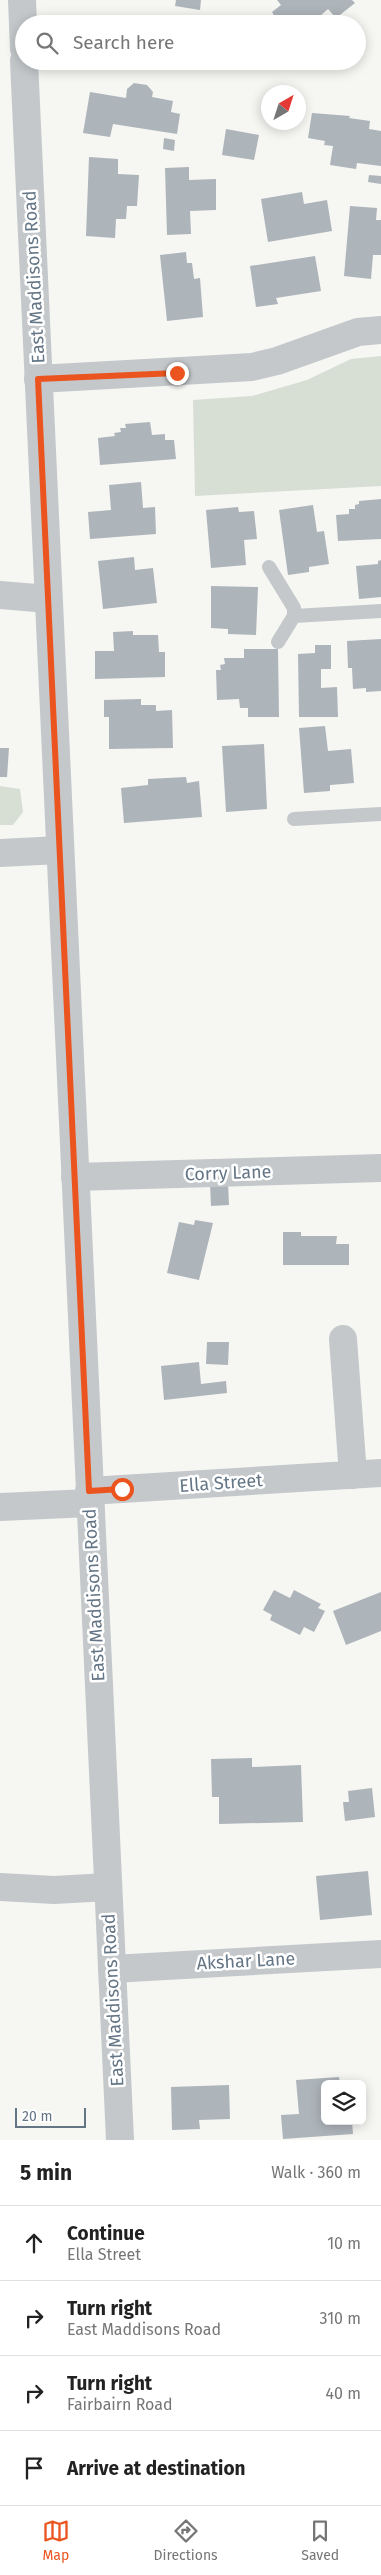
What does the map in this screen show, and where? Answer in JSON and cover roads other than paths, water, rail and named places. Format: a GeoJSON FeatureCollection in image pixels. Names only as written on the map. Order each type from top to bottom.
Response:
{"type":"FeatureCollection","features":[{"type":"Feature","properties":{"kind":"street"},"geometry":{"type":"LineString","coordinates":[[22,0],[23,15]]}},
{"type":"Feature","properties":{"kind":"street","name":"East Maddisons Road"},"geometry":{"type":"LineString","coordinates":[[24,70],[120,2140]]}},
{"type":"Feature","properties":{"kind":"street"},"geometry":{"type":"LineString","coordinates":[[38,379],[247,367],[277,361],[358,332],[381,330]]}},
{"type":"Feature","properties":{"kind":"street"},"geometry":{"type":"LineString","coordinates":[[0,595],[48,598]]}},
{"type":"Feature","properties":{"kind":"street"},"geometry":{"type":"LineString","coordinates":[[0,853],[60,850]]}},
{"type":"Feature","properties":{"kind":"street","name":"Corry Lane"},"geometry":{"type":"LineString","coordinates":[[75,1177],[381,1168]]}},
{"type":"Feature","properties":{"kind":"street"},"geometry":{"type":"LineString","coordinates":[[344,1339],[352,1475]]}},
{"type":"Feature","properties":{"kind":"street","name":"Ella Street"},"geometry":{"type":"LineString","coordinates":[[0,1507],[90,1497],[381,1473]]}},
{"type":"Feature","properties":{"kind":"street"},"geometry":{"type":"LineString","coordinates":[[0,1887],[54,1890],[108,1887]]}},
{"type":"Feature","properties":{"kind":"street","name":"Akshar Lane"},"geometry":{"type":"LineString","coordinates":[[112,1969],[381,1954]]}},
{"type":"Feature","properties":{"kind":"lane"},"geometry":{"type":"LineString","coordinates":[[269,567],[291,600],[294,616],[278,642]]}},
{"type":"Feature","properties":{"kind":"lane"},"geometry":{"type":"LineString","coordinates":[[294,616],[381,611]]}},
{"type":"Feature","properties":{"kind":"lane"},"geometry":{"type":"LineString","coordinates":[[294,819],[381,814]]}}]}
